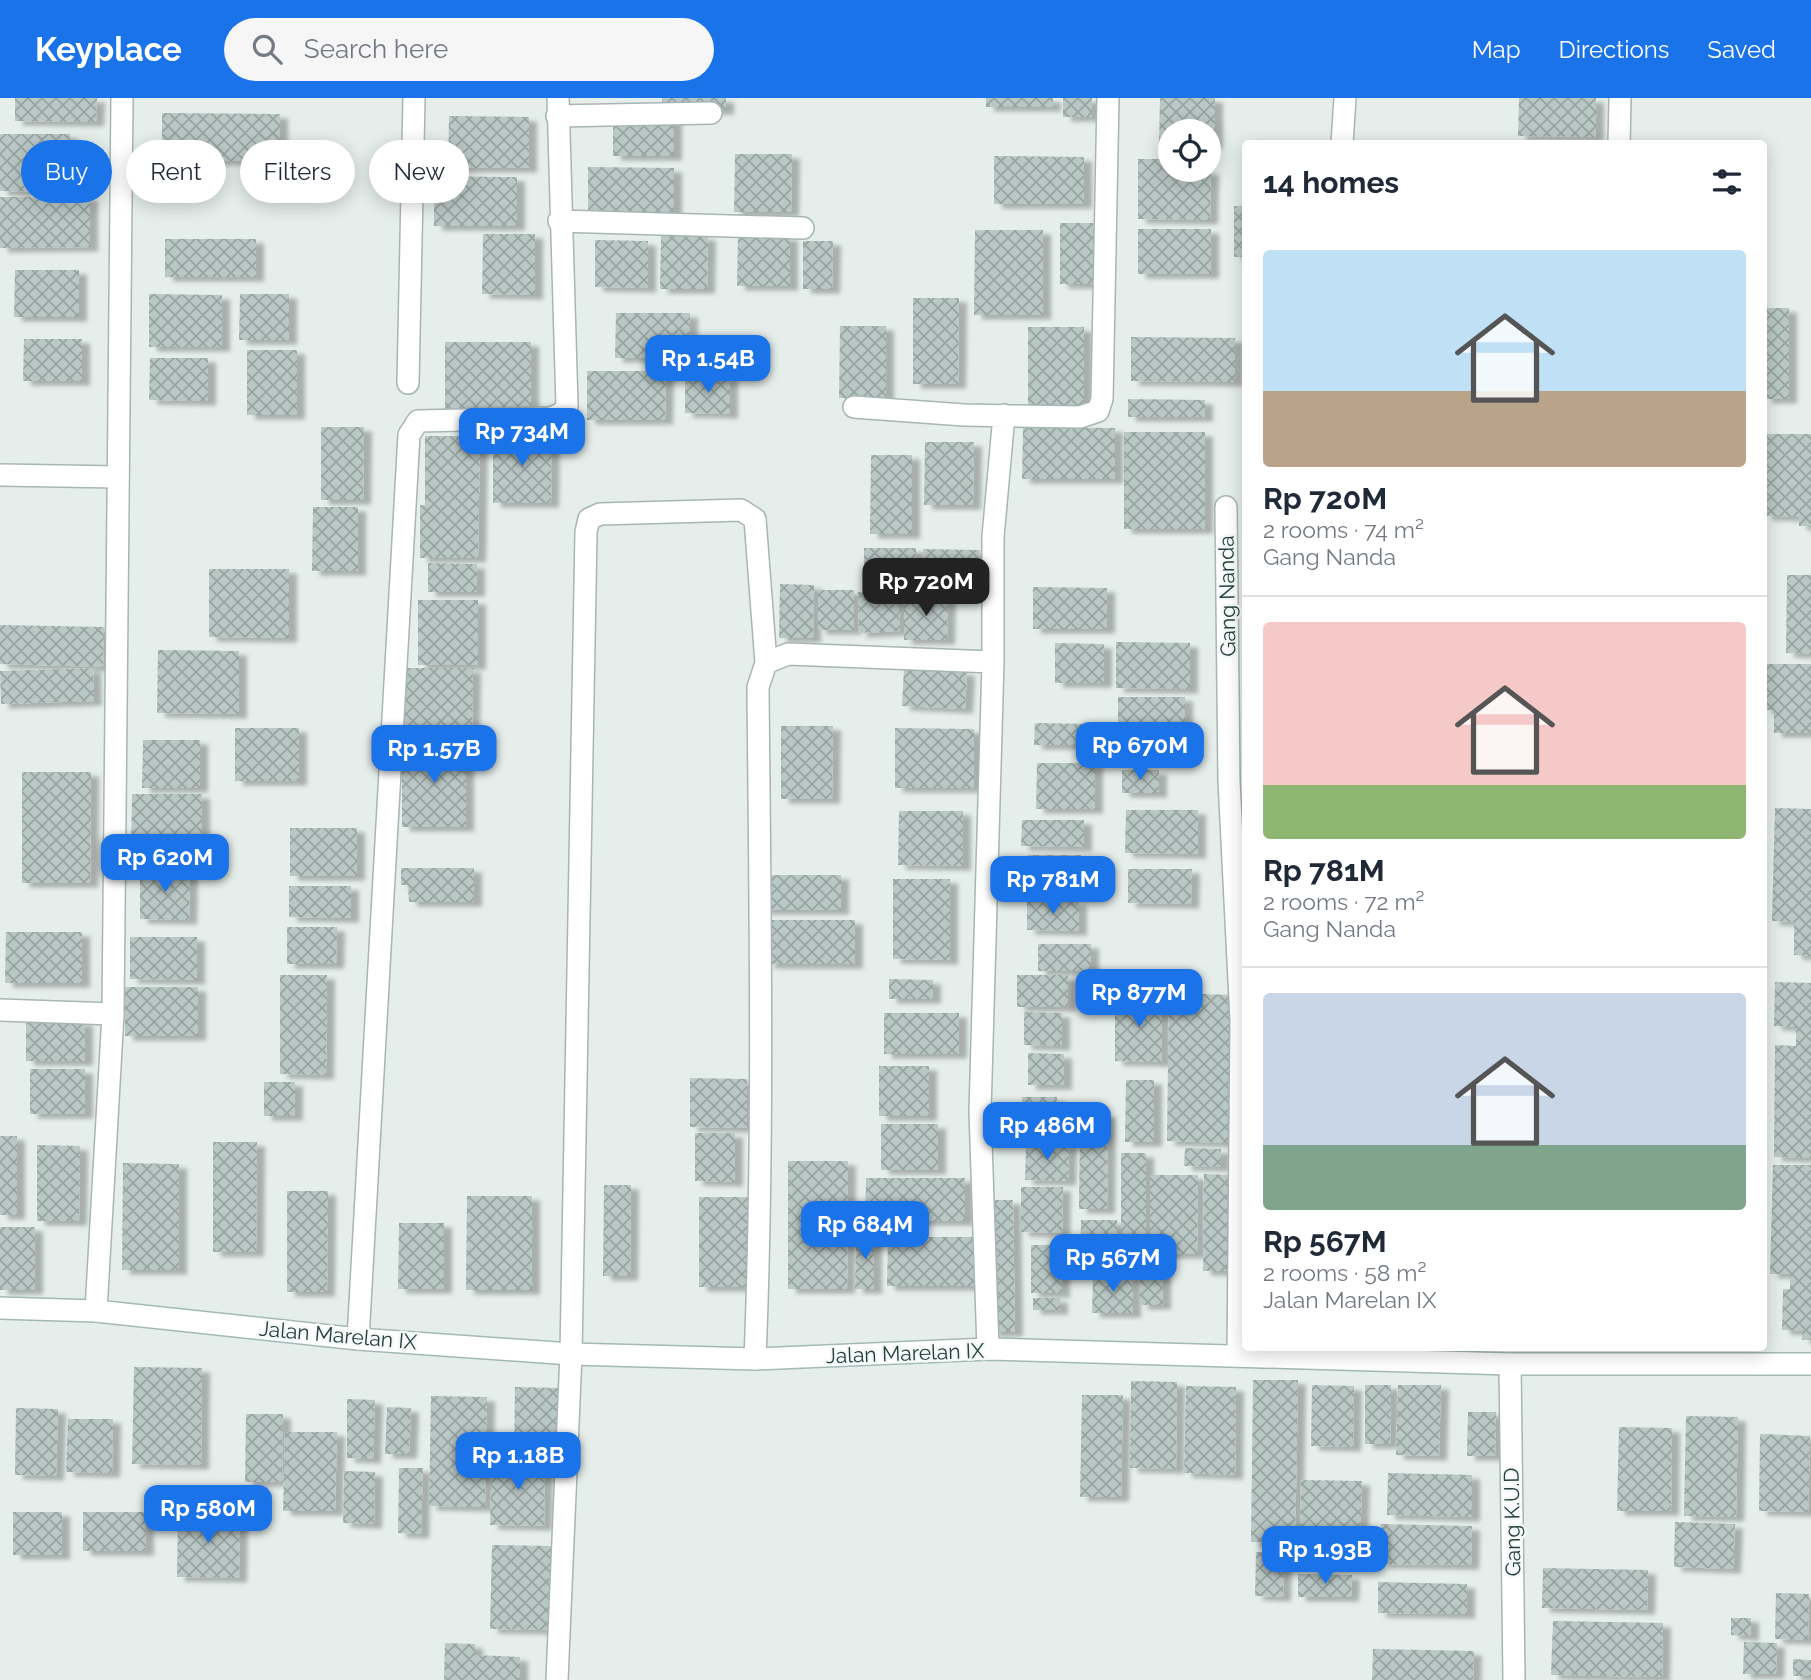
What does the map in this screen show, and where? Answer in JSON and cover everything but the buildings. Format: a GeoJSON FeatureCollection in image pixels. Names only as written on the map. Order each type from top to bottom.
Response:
{"type":"FeatureCollection","features":[{"type":"Feature","properties":{"kind":"street"},"geometry":{"type":"LineString","coordinates":[[96,1311],[113,1014],[122,98]]}},
{"type":"Feature","properties":{"kind":"street"},"geometry":{"type":"LineString","coordinates":[[408,383],[414,98]]}},
{"type":"Feature","properties":{"kind":"street"},"geometry":{"type":"LineString","coordinates":[[853,407],[1080,416],[1090,415],[1100,407],[1108,98]]}},
{"type":"Feature","properties":{"kind":"street"},"geometry":{"type":"LineString","coordinates":[[1342,140],[1345,98]]}},
{"type":"Feature","properties":{"kind":"street"},"geometry":{"type":"LineString","coordinates":[[1619,140],[1620,98]]}},
{"type":"Feature","properties":{"kind":"street"},"geometry":{"type":"LineString","coordinates":[[358,1339],[409,435],[418,421],[551,418],[562,413],[568,398],[559,221],[558,107],[710,113]]}},
{"type":"Feature","properties":{"kind":"street"},"geometry":{"type":"LineString","coordinates":[[559,221],[803,228]]}},
{"type":"Feature","properties":{"kind":"street"},"geometry":{"type":"LineString","coordinates":[[988,1349],[980,1112],[993,662],[993,537],[1004,415]]}},
{"type":"Feature","properties":{"kind":"street"},"geometry":{"type":"LineString","coordinates":[[0,475],[118,477]]}},
{"type":"Feature","properties":{"kind":"street","name":"Gang Nanda"},"geometry":{"type":"LineString","coordinates":[[1226,507],[1229,780],[1241,1020],[1238,1356]]}},
{"type":"Feature","properties":{"kind":"street"},"geometry":{"type":"LineString","coordinates":[[557,1680],[571,1354],[586,532],[589,519],[600,514],[741,510],[755,519],[766,663],[758,687],[761,1045],[760,1235],[755,1359]]}},
{"type":"Feature","properties":{"kind":"street"},"geometry":{"type":"LineString","coordinates":[[766,663],[788,654],[993,662]]}},
{"type":"Feature","properties":{"kind":"street"},"geometry":{"type":"LineString","coordinates":[[0,1010],[113,1014]]}},
{"type":"Feature","properties":{"kind":"street","name":"Jalan Marelan IX"},"geometry":{"type":"LineString","coordinates":[[0,1308],[96,1311],[358,1339],[571,1354],[755,1359],[988,1349],[1238,1356],[1438,1354],[1510,1364],[1636,1356],[1811,1364]]}},
{"type":"Feature","properties":{"kind":"street","name":"Gang K.U.D"},"geometry":{"type":"LineString","coordinates":[[1510,1364],[1514,1680]]}}]}
